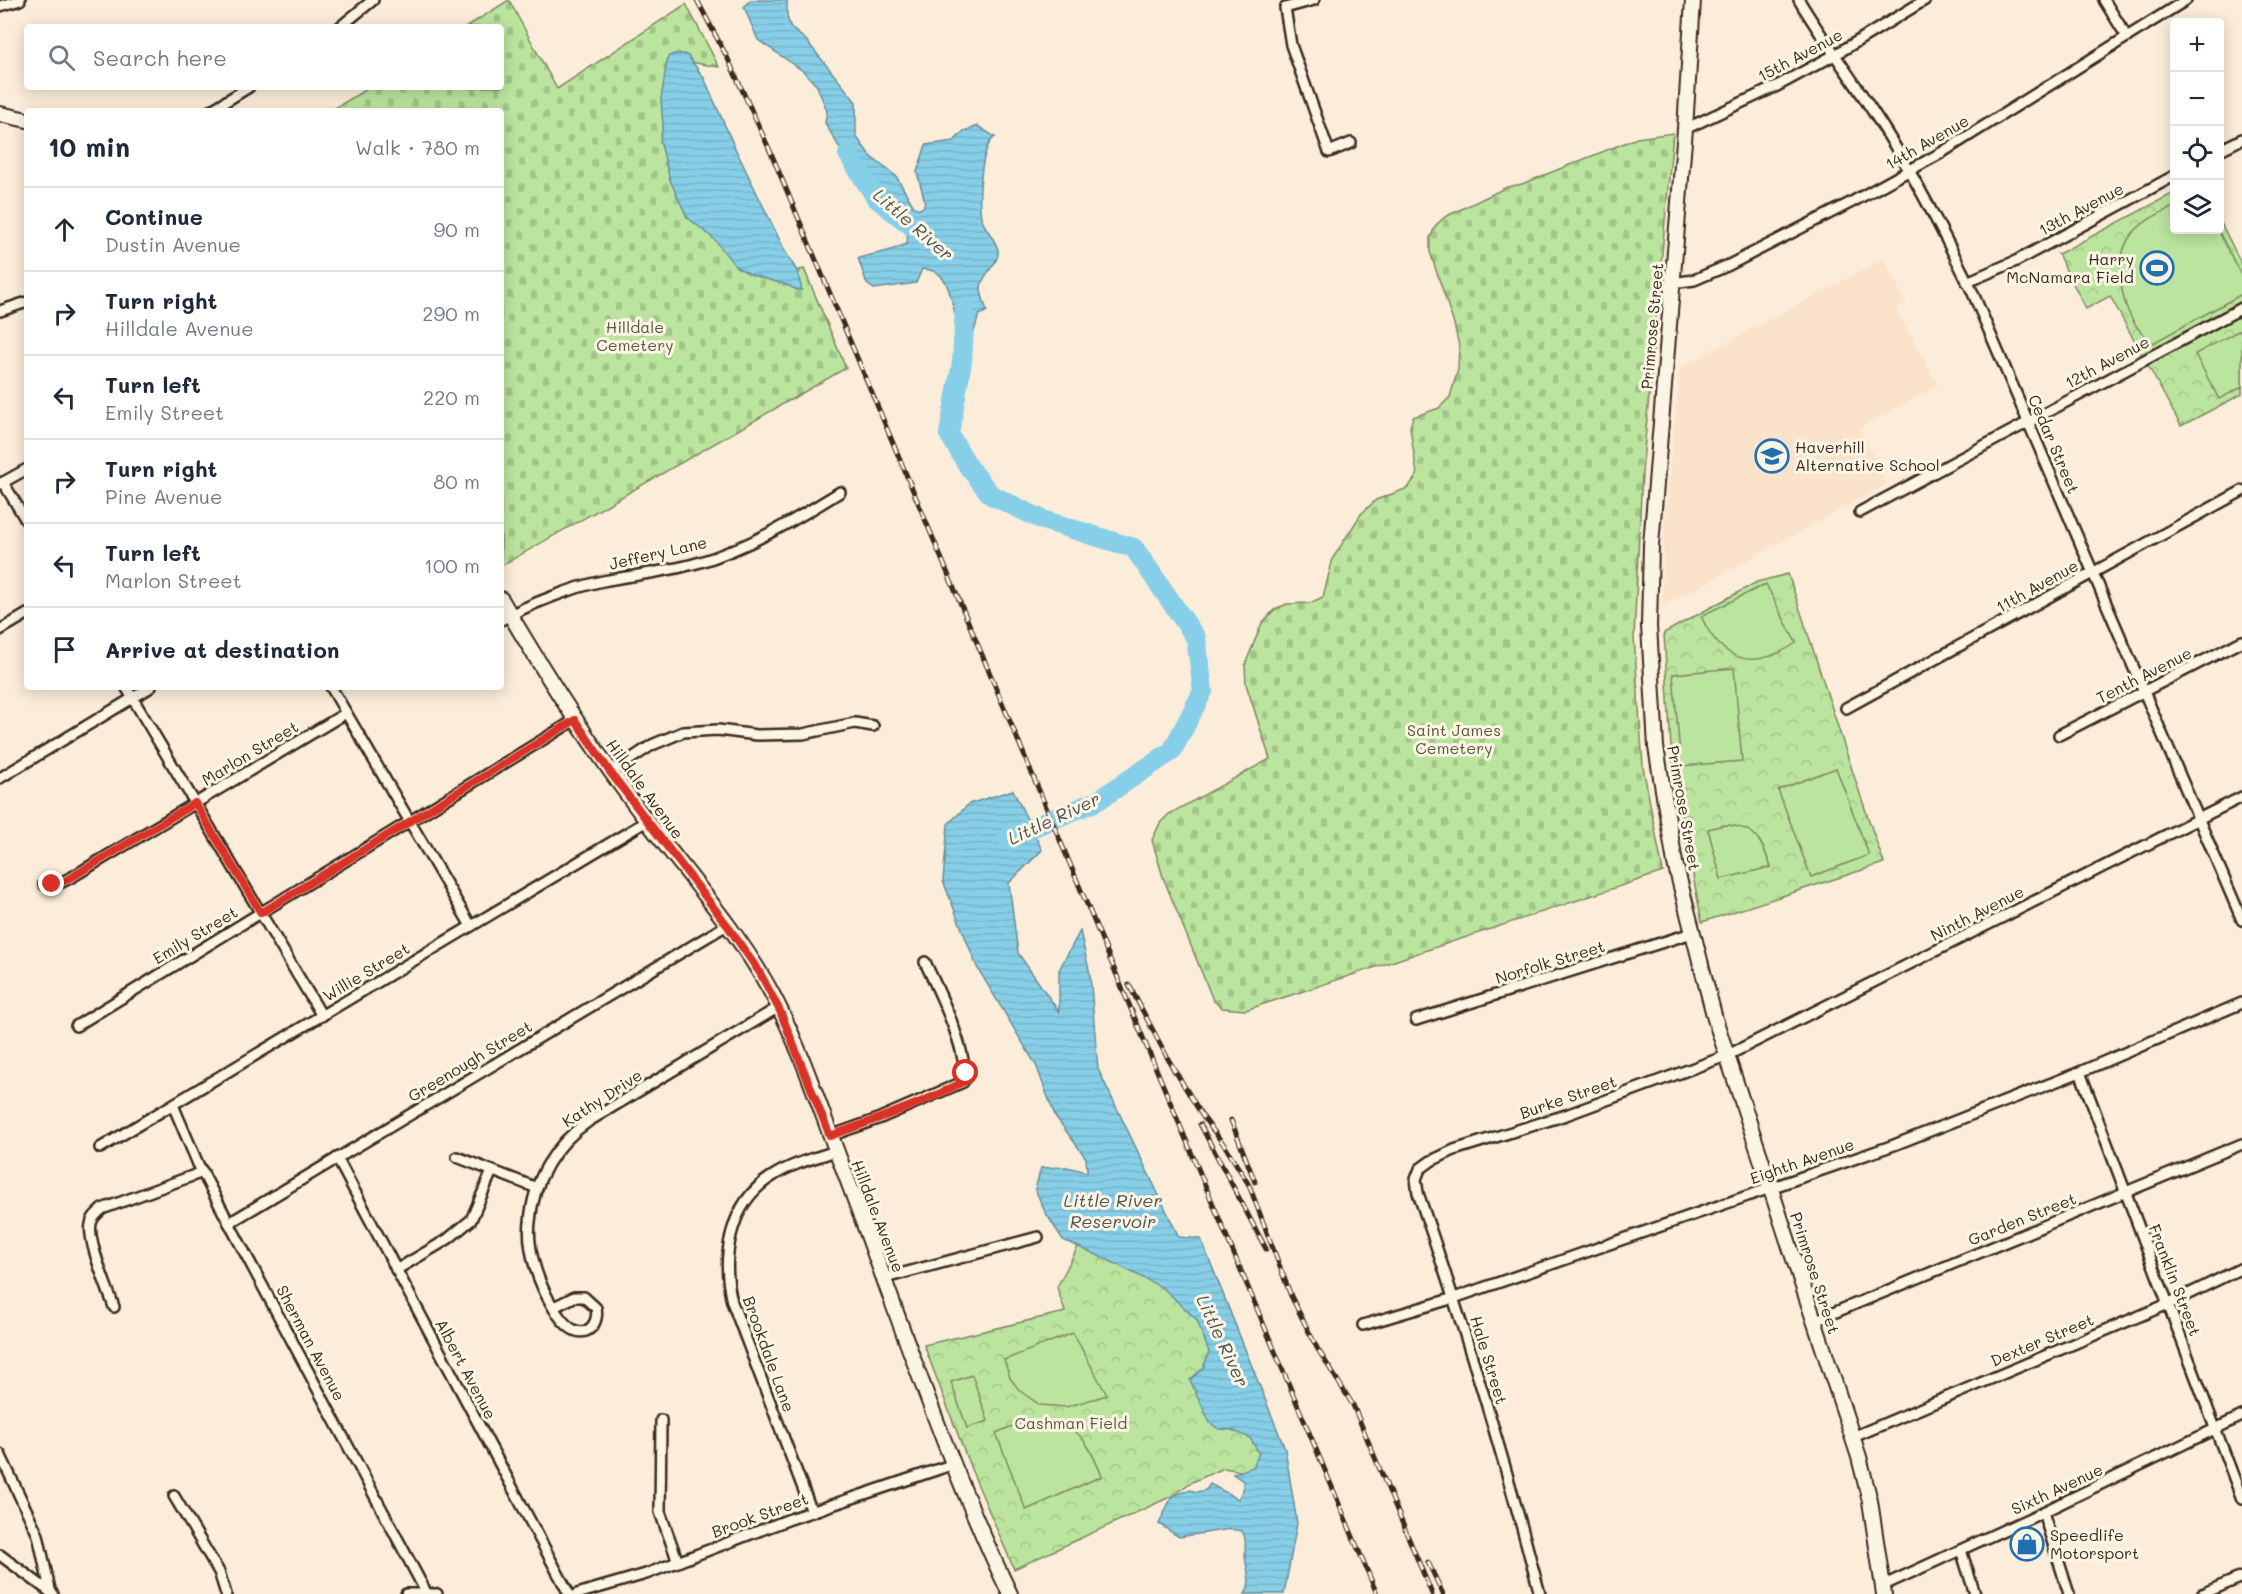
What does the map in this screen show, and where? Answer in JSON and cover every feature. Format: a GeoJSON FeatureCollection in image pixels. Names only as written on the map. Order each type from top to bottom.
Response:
{"type":"FeatureCollection","features":[{"type":"Feature","properties":{"kind":"main road","name":"Primrose Street"},"geometry":{"type":"LineString","coordinates":[[1693,0],[1685,129],[1653,506],[1649,626],[1656,747],[1675,863],[1692,933],[1726,1056],[1853,1437],[1869,1496],[1883,1590]]}},
{"type":"Feature","properties":{"kind":"main road"},"geometry":{"type":"LineString","coordinates":[[0,114],[24,119]]}},
{"type":"Feature","properties":{"kind":"main road","name":"Hilldale Avenue"},"geometry":{"type":"LineString","coordinates":[[506,618],[610,772],[727,925],[760,973],[778,1007],[885,1278],[954,1464],[1010,1594]]}},
{"type":"Feature","properties":{"kind":"street"},"geometry":{"type":"LineString","coordinates":[[0,6],[20,0]]}},
{"type":"Feature","properties":{"kind":"street"},"geometry":{"type":"LineString","coordinates":[[344,24],[373,0]]}},
{"type":"Feature","properties":{"kind":"street"},"geometry":{"type":"LineString","coordinates":[[1314,0],[1286,8],[1291,45],[1329,152],[1351,142]]}},
{"type":"Feature","properties":{"kind":"street","name":"Cedar Street"},"geometry":{"type":"LineString","coordinates":[[1799,0],[1871,107],[1909,170],[1967,282],[2242,920]]}},
{"type":"Feature","properties":{"kind":"street","name":"15th Avenue"},"geometry":{"type":"LineString","coordinates":[[1685,129],[1775,87],[1834,55],[1925,0]]}},
{"type":"Feature","properties":{"kind":"street"},"geometry":{"type":"LineString","coordinates":[[2104,0],[2127,37]]}},
{"type":"Feature","properties":{"kind":"street","name":"14th Avenue"},"geometry":{"type":"LineString","coordinates":[[1671,283],[1694,280],[1729,265],[1941,153],[2186,0]]}},
{"type":"Feature","properties":{"kind":"street"},"geometry":{"type":"LineString","coordinates":[[215,108],[244,90]]}},
{"type":"Feature","properties":{"kind":"street"},"geometry":{"type":"LineString","coordinates":[[2224,148],[2242,139]]}},
{"type":"Feature","properties":{"kind":"street","name":"13th Avenue"},"geometry":{"type":"LineString","coordinates":[[1967,282],[2016,261],[2170,179]]}},
{"type":"Feature","properties":{"kind":"street"},"geometry":{"type":"LineString","coordinates":[[0,311],[24,303]]}},
{"type":"Feature","properties":{"kind":"street","name":"12th Avenue"},"geometry":{"type":"LineString","coordinates":[[1860,512],[2242,308]]}},
{"type":"Feature","properties":{"kind":"street"},"geometry":{"type":"LineString","coordinates":[[24,472],[2,483],[24,517]]}},
{"type":"Feature","properties":{"kind":"street","name":"11th Avenue"},"geometry":{"type":"LineString","coordinates":[[1846,708],[2242,491]]}},
{"type":"Feature","properties":{"kind":"street","name":"Jeffery Lane"},"geometry":{"type":"LineString","coordinates":[[506,618],[552,598],[600,582],[698,563],[748,543],[794,520],[840,492]]}},
{"type":"Feature","properties":{"kind":"street"},"geometry":{"type":"LineString","coordinates":[[0,630],[24,616]]}},
{"type":"Feature","properties":{"kind":"street","name":"Tenth Avenue"},"geometry":{"type":"LineString","coordinates":[[2060,735],[2242,641]]}},
{"type":"Feature","properties":{"kind":"street"},"geometry":{"type":"LineString","coordinates":[[128,690],[322,1016]]}},
{"type":"Feature","properties":{"kind":"street"},"geometry":{"type":"LineString","coordinates":[[0,778],[146,690]]}},
{"type":"Feature","properties":{"kind":"street"},"geometry":{"type":"LineString","coordinates":[[333,690],[471,926]]}},
{"type":"Feature","properties":{"kind":"street","name":"Marlon Street"},"geometry":{"type":"LineString","coordinates":[[44,884],[62,882],[72,877],[346,713]]}},
{"type":"Feature","properties":{"kind":"street","name":"Emily Street"},"geometry":{"type":"LineString","coordinates":[[76,1026],[575,720]]}},
{"type":"Feature","properties":{"kind":"street"},"geometry":{"type":"LineString","coordinates":[[610,772],[652,745],[684,732],[718,730],[757,735],[803,734],[855,723],[873,726]]}},
{"type":"Feature","properties":{"kind":"street","name":"Ninth Avenue"},"geometry":{"type":"LineString","coordinates":[[1726,1056],[2242,797]]}},
{"type":"Feature","properties":{"kind":"street","name":"Willie Street"},"geometry":{"type":"LineString","coordinates":[[100,1148],[647,821]]}},
{"type":"Feature","properties":{"kind":"street","name":"Greenough Street"},"geometry":{"type":"LineString","coordinates":[[229,1223],[727,925]]}},
{"type":"Feature","properties":{"kind":"street","name":"Norfolk Street"},"geometry":{"type":"LineString","coordinates":[[1416,1020],[1692,933]]}},
{"type":"Feature","properties":{"kind":"street"},"geometry":{"type":"LineString","coordinates":[[830,1136],[878,1119],[963,1082],[966,1073],[952,1023],[925,962]]}},
{"type":"Feature","properties":{"kind":"street","name":"Eighth Avenue"},"geometry":{"type":"LineString","coordinates":[[1363,1326],[1454,1298],[1894,1144],[2080,1072],[2242,1003]]}},
{"type":"Feature","properties":{"kind":"street","name":"Kathy Drive"},"geometry":{"type":"LineString","coordinates":[[554,1307],[574,1297],[584,1297],[596,1308],[596,1318],[590,1328],[585,1331],[574,1331],[565,1325],[554,1307],[535,1268],[530,1244],[530,1221],[537,1188],[556,1150],[577,1129],[778,1007]]}},
{"type":"Feature","properties":{"kind":"street","name":"Burke Street"},"geometry":{"type":"LineString","coordinates":[[1420,1169],[1454,1150],[1566,1115],[1726,1056]]}},
{"type":"Feature","properties":{"kind":"street","name":"Franklin Street"},"geometry":{"type":"LineString","coordinates":[[2080,1072],[2217,1428],[2242,1499]]}},
{"type":"Feature","properties":{"kind":"street","name":"Sherman Avenue"},"geometry":{"type":"LineString","coordinates":[[173,1105],[229,1223],[427,1594]]}},
{"type":"Feature","properties":{"kind":"street","name":"Garden Street"},"geometry":{"type":"LineString","coordinates":[[1814,1321],[2242,1144]]}},
{"type":"Feature","properties":{"kind":"street","name":"Brookdale Lane"},"geometry":{"type":"LineString","coordinates":[[812,1512],[732,1302],[727,1254],[731,1231],[739,1214],[747,1200],[762,1183],[792,1166],[836,1151]]}},
{"type":"Feature","properties":{"kind":"street"},"geometry":{"type":"LineString","coordinates":[[457,1157],[537,1188]]}},
{"type":"Feature","properties":{"kind":"street","name":"Albert Avenue"},"geometry":{"type":"LineString","coordinates":[[337,1158],[569,1594]]}},
{"type":"Feature","properties":{"kind":"street","name":"Hale Street"},"geometry":{"type":"LineString","coordinates":[[1420,1169],[1416,1179],[1418,1192],[1497,1436],[1540,1594]]}},
{"type":"Feature","properties":{"kind":"street"},"geometry":{"type":"LineString","coordinates":[[396,1270],[448,1239],[471,1220],[492,1171]]}},
{"type":"Feature","properties":{"kind":"street"},"geometry":{"type":"LineString","coordinates":[[114,1307],[91,1235],[90,1225],[94,1216],[102,1209],[203,1172]]}},
{"type":"Feature","properties":{"kind":"street"},"geometry":{"type":"LineString","coordinates":[[885,1278],[1038,1237]]}},
{"type":"Feature","properties":{"kind":"street","name":"Dexter Street"},"geometry":{"type":"LineString","coordinates":[[1853,1437],[2168,1304],[2242,1268]]}},
{"type":"Feature","properties":{"kind":"street","name":"Sixth Avenue"},"geometry":{"type":"LineString","coordinates":[[1883,1590],[1961,1550],[2242,1416]]}},
{"type":"Feature","properties":{"kind":"street"},"geometry":{"type":"LineString","coordinates":[[661,1420],[660,1512],[678,1562]]}},
{"type":"Feature","properties":{"kind":"street"},"geometry":{"type":"LineString","coordinates":[[0,1455],[38,1535],[52,1594]]}},
{"type":"Feature","properties":{"kind":"street","name":"Brook Street"},"geometry":{"type":"LineString","coordinates":[[577,1594],[647,1573],[812,1512],[954,1464]]}},
{"type":"Feature","properties":{"kind":"street"},"geometry":{"type":"LineString","coordinates":[[174,1496],[219,1572],[226,1594]]}},
{"type":"Feature","properties":{"kind":"street"},"geometry":{"type":"LineString","coordinates":[[2043,1512],[2069,1594]]}},
{"type":"Feature","properties":{"kind":"street"},"geometry":{"type":"LineString","coordinates":[[1961,1550],[1975,1594]]}},
{"type":"Feature","properties":{"kind":"street"},"geometry":{"type":"LineString","coordinates":[[0,1555],[52,1594]]}},
{"type":"Feature","properties":{"kind":"street"},"geometry":{"type":"LineString","coordinates":[[2202,1594],[2242,1577]]}},
{"type":"Feature","properties":{"kind":"street"},"geometry":{"type":"LineString","coordinates":[[406,1594],[437,1594]]}},
{"type":"Feature","properties":{"kind":"shaded area","name":"Haverhill Alternative School"},"geometry":{"type":"Polygon","coordinates":[[[1884,259],[1906,303],[1896,309],[1938,385],[1859,428],[1887,484],[1662,607],[1664,523],[1680,367],[1884,259]]]}},
{"type":"Feature","properties":{"kind":"green space","name":"Hilldale Cemetery"},"geometry":{"type":"Polygon","coordinates":[[[509,0],[557,89],[686,4],[719,67],[678,60],[786,274],[804,269],[846,368],[504,564],[504,108],[335,108],[365,90],[504,90],[504,24],[471,24],[509,0]]]}},
{"type":"Feature","properties":{"kind":"green space","name":"Saint James Cemetery"},"geometry":{"type":"Polygon","coordinates":[[[1673,133],[1642,473],[1634,637],[1643,767],[1663,872],[1246,1010],[1222,1008],[1213,1000],[1163,877],[1152,840],[1160,823],[1169,814],[1270,759],[1246,684],[1245,665],[1262,623],[1275,609],[1287,604],[1310,603],[1323,597],[1333,558],[1361,514],[1376,500],[1408,488],[1417,475],[1410,427],[1413,417],[1439,408],[1450,397],[1458,369],[1459,346],[1454,324],[1430,252],[1430,238],[1436,225],[1445,217],[1507,187],[1522,184],[1637,138],[1673,133]]]}},
{"type":"Feature","properties":{"kind":"green space"},"geometry":{"type":"Polygon","coordinates":[[[2170,195],[2170,234],[2224,234],[2224,229],[2242,265],[2242,394],[2181,426],[2110,296],[2086,309],[2058,254],[2170,195]]]}},
{"type":"Feature","properties":{"kind":"green space"},"geometry":{"type":"Polygon","coordinates":[[[2170,209],[2170,234],[2220,234],[2242,277],[2242,294],[2153,343],[2137,327],[2126,306],[2121,267],[2122,255],[2132,234],[2141,225],[2170,209]]]}},
{"type":"Feature","properties":{"kind":"green space"},"geometry":{"type":"Polygon","coordinates":[[[2242,329],[2242,387],[2219,399],[2195,354],[2242,329]]]}},
{"type":"Feature","properties":{"kind":"green space"},"geometry":{"type":"Polygon","coordinates":[[[1788,574],[1884,863],[1702,922],[1680,809],[1671,748],[1664,633],[1757,582],[1788,574]]]}},
{"type":"Feature","properties":{"kind":"green space"},"geometry":{"type":"Polygon","coordinates":[[[1766,584],[1796,643],[1781,652],[1753,659],[1741,658],[1729,653],[1709,632],[1701,616],[1766,584]]]}},
{"type":"Feature","properties":{"kind":"green space"},"geometry":{"type":"Polygon","coordinates":[[[1734,668],[1742,761],[1681,766],[1673,674],[1734,668]]]}},
{"type":"Feature","properties":{"kind":"green space"},"geometry":{"type":"Polygon","coordinates":[[[1836,768],[1869,855],[1811,877],[1778,790],[1836,768]]]}},
{"type":"Feature","properties":{"kind":"green space"},"geometry":{"type":"Polygon","coordinates":[[[1724,825],[1750,831],[1760,842],[1771,867],[1721,879],[1708,829],[1724,825]]]}},
{"type":"Feature","properties":{"kind":"green space","name":"Cashman Field"},"geometry":{"type":"Polygon","coordinates":[[[1081,1241],[1121,1253],[1197,1313],[1255,1432],[1264,1461],[1256,1474],[1224,1468],[1190,1483],[1172,1496],[1014,1569],[971,1469],[924,1345],[1065,1312],[1057,1287],[1081,1241]]]}},
{"type":"Feature","properties":{"kind":"green space"},"geometry":{"type":"Polygon","coordinates":[[[1073,1333],[1107,1395],[1066,1407],[1040,1405],[1020,1391],[1010,1378],[1004,1360],[1073,1333]]]}},
{"type":"Feature","properties":{"kind":"green space"},"geometry":{"type":"Polygon","coordinates":[[[972,1375],[988,1421],[967,1428],[951,1382],[972,1375]]]}},
{"type":"Feature","properties":{"kind":"green space"},"geometry":{"type":"Polygon","coordinates":[[[1024,1421],[1055,1423],[1075,1431],[1089,1448],[1102,1476],[1026,1510],[996,1433],[1024,1421]]]}},
{"type":"Feature","properties":{"kind":"water"},"geometry":{"type":"Polygon","coordinates":[[[750,0],[787,0],[787,17],[791,28],[806,40],[856,102],[856,136],[871,157],[896,176],[914,207],[920,209],[925,202],[917,172],[926,145],[954,141],[964,131],[978,126],[995,137],[990,142],[983,162],[980,199],[981,217],[997,246],[998,255],[982,283],[982,294],[987,311],[979,315],[974,331],[963,333],[958,325],[946,284],[941,276],[933,271],[922,269],[916,283],[874,289],[867,284],[858,258],[907,244],[907,233],[903,223],[888,202],[852,167],[845,157],[825,123],[827,111],[817,86],[803,71],[758,40],[744,7],[750,0]]]}},
{"type":"Feature","properties":{"kind":"water"},"geometry":{"type":"Polygon","coordinates":[[[674,54],[688,56],[704,78],[734,146],[797,271],[802,290],[752,275],[736,267],[715,240],[687,217],[670,180],[660,140],[663,126],[661,99],[667,61],[669,56],[674,54]]]}},
{"type":"Feature","properties":{"kind":"water","name":"Little River Reservoir"},"geometry":{"type":"Polygon","coordinates":[[[1013,790],[1042,850],[1009,883],[1018,953],[1059,1012],[1059,970],[1080,931],[1090,974],[1098,1069],[1179,1237],[1201,1239],[1285,1449],[1297,1523],[1284,1594],[1245,1594],[1249,1580],[1242,1531],[1230,1529],[1179,1537],[1159,1524],[1172,1496],[1190,1490],[1197,1492],[1206,1490],[1210,1484],[1238,1499],[1243,1490],[1243,1481],[1233,1474],[1253,1467],[1259,1453],[1250,1438],[1232,1430],[1219,1429],[1210,1423],[1190,1380],[1203,1368],[1209,1352],[1197,1320],[1163,1288],[1063,1240],[1045,1212],[1035,1189],[1041,1168],[1067,1167],[1087,1172],[1086,1158],[1055,1116],[1036,1065],[977,967],[943,881],[948,824],[969,804],[1013,790]]]}},
{"type":"Feature","properties":{"kind":"waterway","name":"Little River"},"geometry":{"type":"LineString","coordinates":[[848,154],[876,198],[918,231]]}},
{"type":"Feature","properties":{"kind":"waterway","name":"Little River"},"geometry":{"type":"LineString","coordinates":[[965,309],[962,362],[949,434],[968,466],[991,495],[1043,520],[1134,548],[1196,638],[1203,691],[1172,751],[1097,801],[1007,838]]}},
{"type":"Feature","properties":{"kind":"railway"},"geometry":{"type":"LineString","coordinates":[[697,0],[728,59],[771,153],[1377,1594]]}},
{"type":"Feature","properties":{"kind":"railway"},"geometry":{"type":"LineString","coordinates":[[1129,985],[1175,1072]]}},
{"type":"Feature","properties":{"kind":"railway"},"geometry":{"type":"LineString","coordinates":[[1171,1064],[1203,1117],[1225,1146],[1249,1185],[1291,1296],[1317,1348],[1353,1405],[1432,1594]]}},
{"type":"Feature","properties":{"kind":"railway"},"geometry":{"type":"LineString","coordinates":[[1231,1120],[1255,1182]]}},
{"type":"Feature","properties":{"kind":"railway"},"geometry":{"type":"LineString","coordinates":[[1200,1124],[1266,1249]]}},
{"type":"Feature","properties":{"kind":"railway"},"geometry":{"type":"LineString","coordinates":[[1428,1562],[1443,1594]]}},
{"type":"Feature","properties":{"kind":"place","name":"Harry McNamara Field"},"geometry":{"type":"Point","coordinates":[2157,268]}},
{"type":"Feature","properties":{"kind":"place","name":"Haverhill Alternative School"},"geometry":{"type":"Point","coordinates":[1772,456]}},
{"type":"Feature","properties":{"kind":"place","name":"Speedlife Motorsport"},"geometry":{"type":"Point","coordinates":[2027,1544]}},
{"type":"Feature","properties":{"kind":"route"},"geometry":{"type":"LineString","coordinates":[[52,884],[72,877],[195,803],[261,913],[575,720],[610,772],[727,925],[760,973],[794,1042],[830,1136],[950,1089],[963,1082],[966,1073]]}}]}
